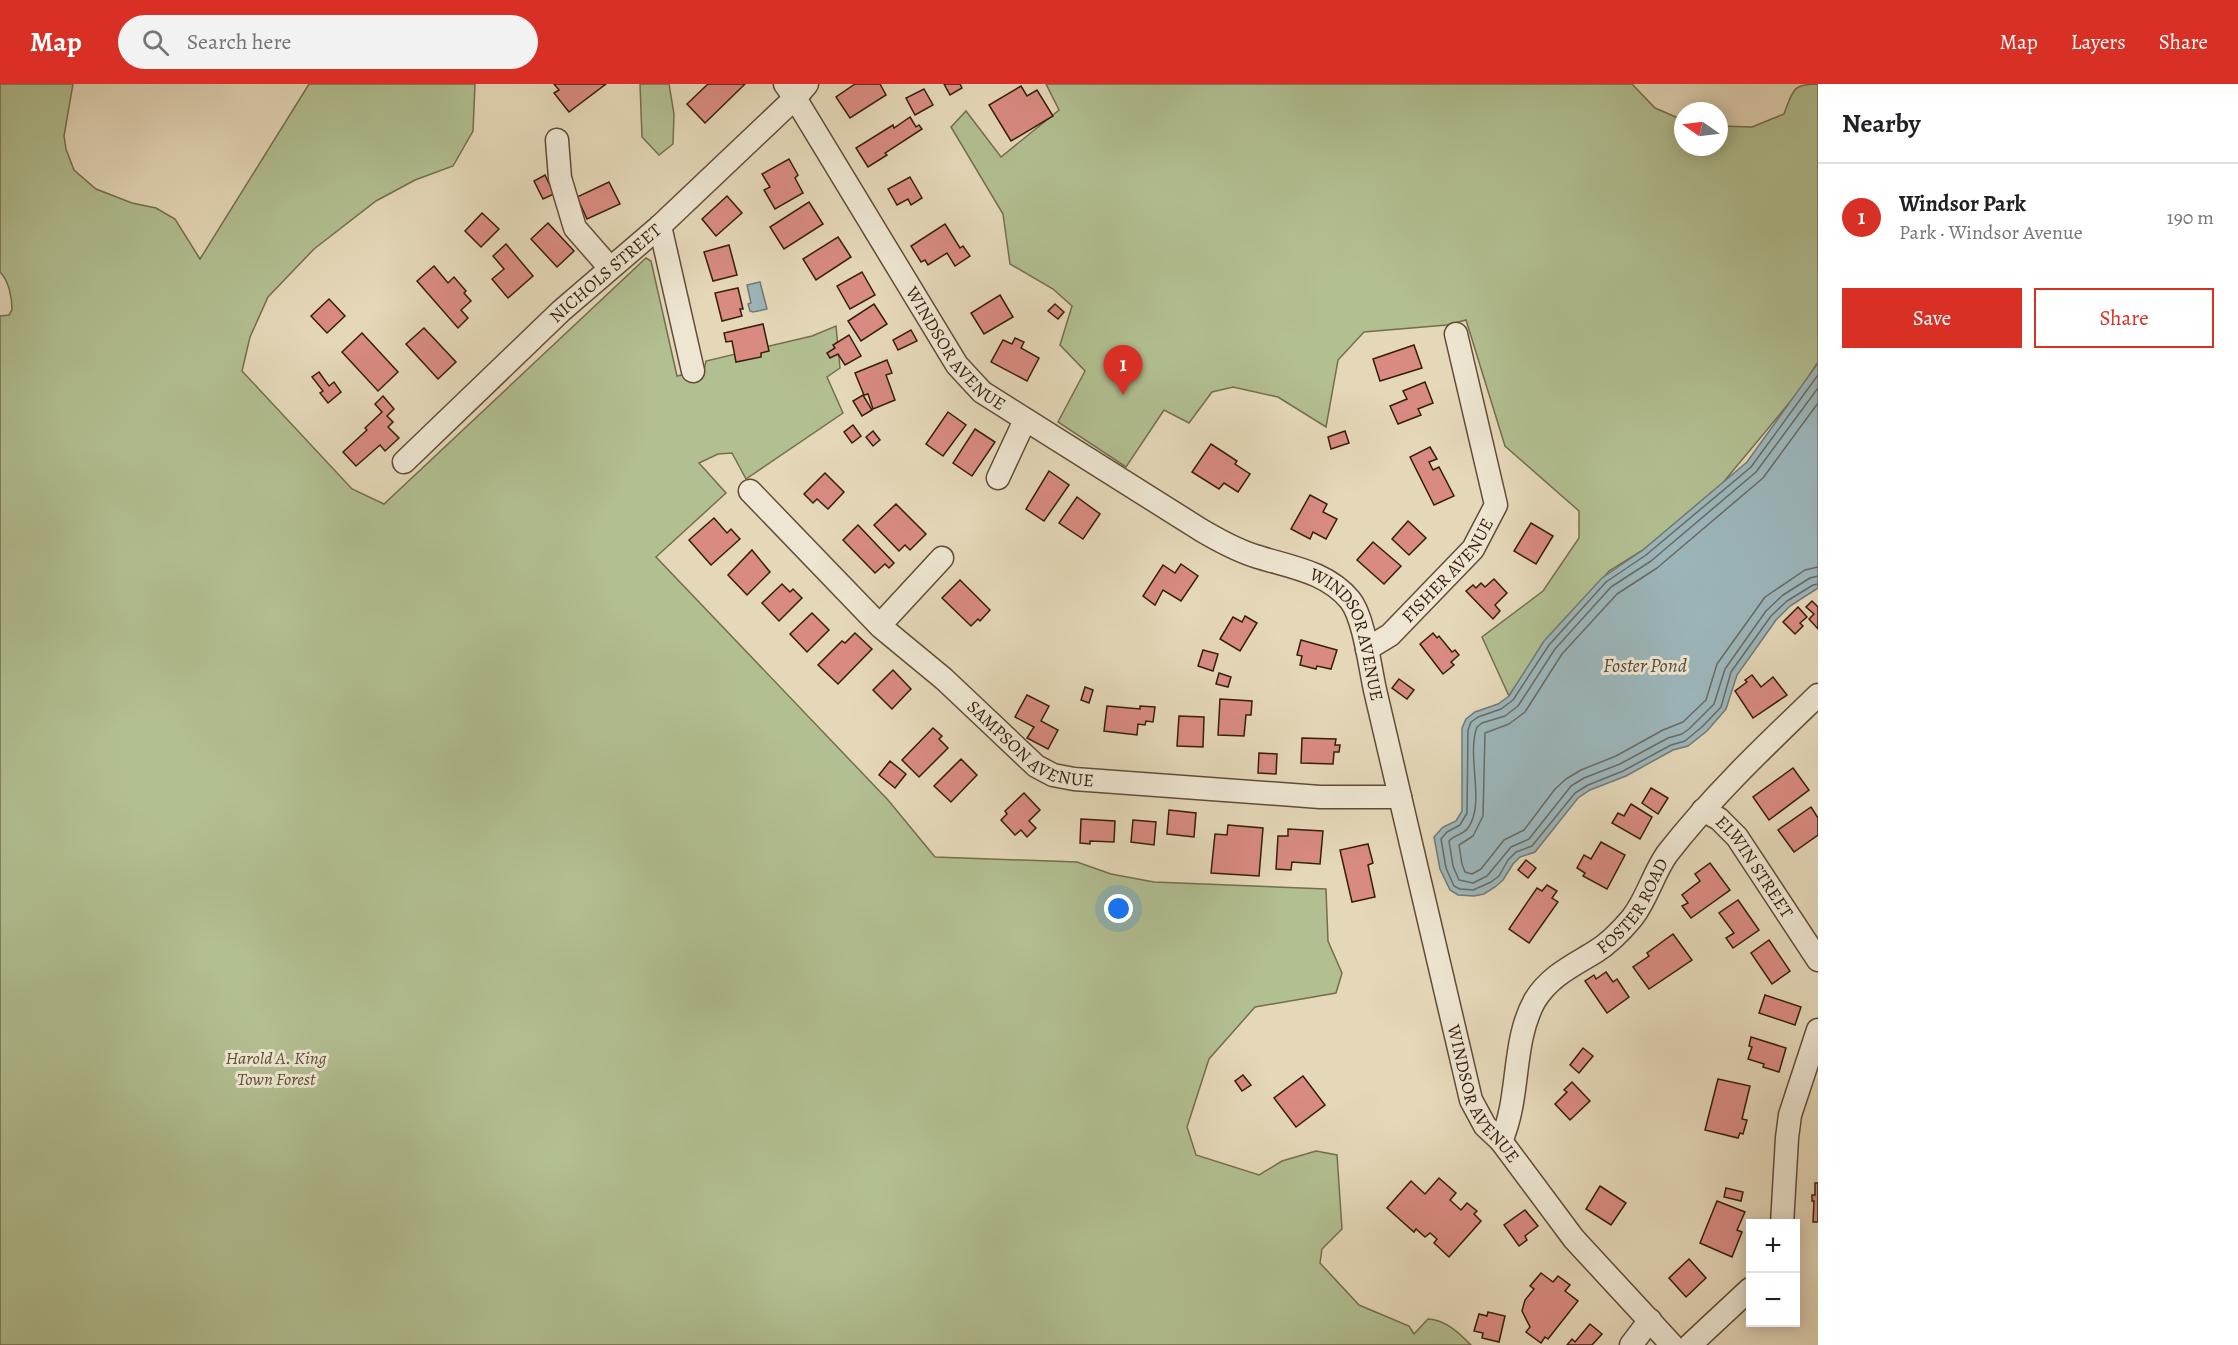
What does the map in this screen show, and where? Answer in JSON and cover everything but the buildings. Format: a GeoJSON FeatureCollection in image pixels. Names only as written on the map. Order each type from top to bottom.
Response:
{"type":"FeatureCollection","features":[{"type":"Feature","properties":{"kind":"street","name":"NICHOLS STREET"},"geometry":{"type":"LineString","coordinates":[[404,462],[561,311],[660,226],[796,89]]}},
{"type":"Feature","properties":{"kind":"street","name":"WINDSOR AVENUE"},"geometry":{"type":"LineString","coordinates":[[796,89],[957,365],[981,392],[1222,542],[1254,556],[1303,570],[1328,581],[1351,601],[1367,649],[1471,1100],[1485,1126],[1501,1141],[1574,1239],[1672,1345]]}},
{"type":"Feature","properties":{"kind":"street"},"geometry":{"type":"LineString","coordinates":[[557,140],[560,178],[576,228],[610,268]]}},
{"type":"Feature","properties":{"kind":"street"},"geometry":{"type":"LineString","coordinates":[[660,226],[693,371]]}},
{"type":"Feature","properties":{"kind":"street","name":"FISHER AVENUE"},"geometry":{"type":"LineString","coordinates":[[1367,649],[1390,635],[1473,549],[1496,505],[1456,334]]}},
{"type":"Feature","properties":{"kind":"street"},"geometry":{"type":"LineString","coordinates":[[998,478],[1025,420]]}},
{"type":"Feature","properties":{"kind":"street","name":"SAMPSON AVENUE"},"geometry":{"type":"LineString","coordinates":[[750,491],[880,625],[944,679],[1019,752],[1036,766],[1053,775],[1074,779],[1320,797],[1400,797]]}},
{"type":"Feature","properties":{"kind":"street"},"geometry":{"type":"LineString","coordinates":[[880,625],[942,558]]}},
{"type":"Feature","properties":{"kind":"street","name":"FOSTER ROAD"},"geometry":{"type":"LineString","coordinates":[[1501,1141],[1513,1106],[1518,1057],[1526,1023],[1534,1003],[1550,981],[1596,951],[1632,918],[1665,857],[1703,810],[1721,789],[1818,695]]}},
{"type":"Feature","properties":{"kind":"street","name":"ELWIN STREET"},"geometry":{"type":"LineString","coordinates":[[1703,810],[1719,819],[1737,837],[1818,960]]}},
{"type":"Feature","properties":{"kind":"street"},"geometry":{"type":"LineString","coordinates":[[1782,1219],[1790,1115],[1818,1030]]}},
{"type":"Feature","properties":{"kind":"street"},"geometry":{"type":"LineString","coordinates":[[1690,1345],[1746,1293]]}},
{"type":"Feature","properties":{"kind":"street"},"geometry":{"type":"LineString","coordinates":[[1631,1345],[1650,1320]]}},
{"type":"Feature","properties":{"kind":"green space","name":"Harold A. King Town Forest"},"geometry":{"type":"Polygon","coordinates":[[[0,84],[73,84],[64,136],[74,170],[96,189],[132,203],[156,208],[175,219],[200,259],[309,84],[475,84],[473,131],[453,166],[415,180],[376,201],[314,249],[268,297],[250,337],[242,371],[352,489],[384,504],[646,258],[651,261],[677,376],[704,370],[706,361],[812,336],[836,326],[840,368],[827,377],[843,413],[746,479],[732,453],[718,454],[699,463],[726,493],[656,557],[888,800],[935,857],[1077,862],[1111,874],[1154,882],[1326,889],[1328,941],[1342,973],[1336,993],[1255,1007],[1209,1059],[1187,1127],[1196,1155],[1259,1175],[1282,1161],[1316,1151],[1337,1155],[1342,1229],[1322,1249],[1320,1263],[1359,1305],[1409,1326],[1414,1334],[1428,1319],[1441,1322],[1471,1345],[0,1345],[0,316],[9,315],[12,310],[6,280],[0,272],[0,84]]]}},
{"type":"Feature","properties":{"kind":"green space"},"geometry":{"type":"Polygon","coordinates":[[[640,84],[669,84],[674,114],[673,144],[659,155],[642,137],[640,84]]]}},
{"type":"Feature","properties":{"kind":"green space"},"geometry":{"type":"Polygon","coordinates":[[[1046,84],[1632,84],[1655,108],[1674,116],[1674,156],[1728,156],[1728,126],[1752,127],[1784,114],[1794,90],[1803,85],[1818,84],[1818,362],[1800,390],[1721,485],[1643,550],[1609,571],[1534,658],[1509,696],[1482,637],[1543,591],[1579,538],[1579,511],[1505,446],[1466,320],[1447,325],[1364,332],[1338,360],[1326,427],[1278,397],[1233,387],[1212,392],[1189,423],[1164,410],[1126,467],[1058,422],[1085,371],[1060,345],[1072,306],[1053,289],[1010,264],[1003,214],[951,127],[966,111],[1001,157],[1059,110],[1046,84]]]}},
{"type":"Feature","properties":{"kind":"water"},"geometry":{"type":"Polygon","coordinates":[[[760,282],[767,309],[753,312],[750,311],[748,304],[751,303],[747,285],[760,282]]]}},
{"type":"Feature","properties":{"kind":"water","name":"Foster Pond"},"geometry":{"type":"Polygon","coordinates":[[[1818,363],[1818,588],[1790,606],[1776,620],[1737,675],[1726,709],[1707,731],[1688,746],[1673,750],[1626,776],[1590,790],[1578,798],[1535,852],[1520,857],[1503,880],[1484,894],[1458,895],[1450,890],[1440,869],[1434,837],[1443,827],[1456,821],[1462,811],[1462,728],[1466,719],[1475,712],[1498,704],[1509,696],[1544,641],[1602,578],[1643,550],[1747,462],[1818,363]]]}},
{"type":"Feature","properties":{"kind":"place","name":"Windsor Park"},"geometry":{"type":"Point","coordinates":[1123,395]}}]}
